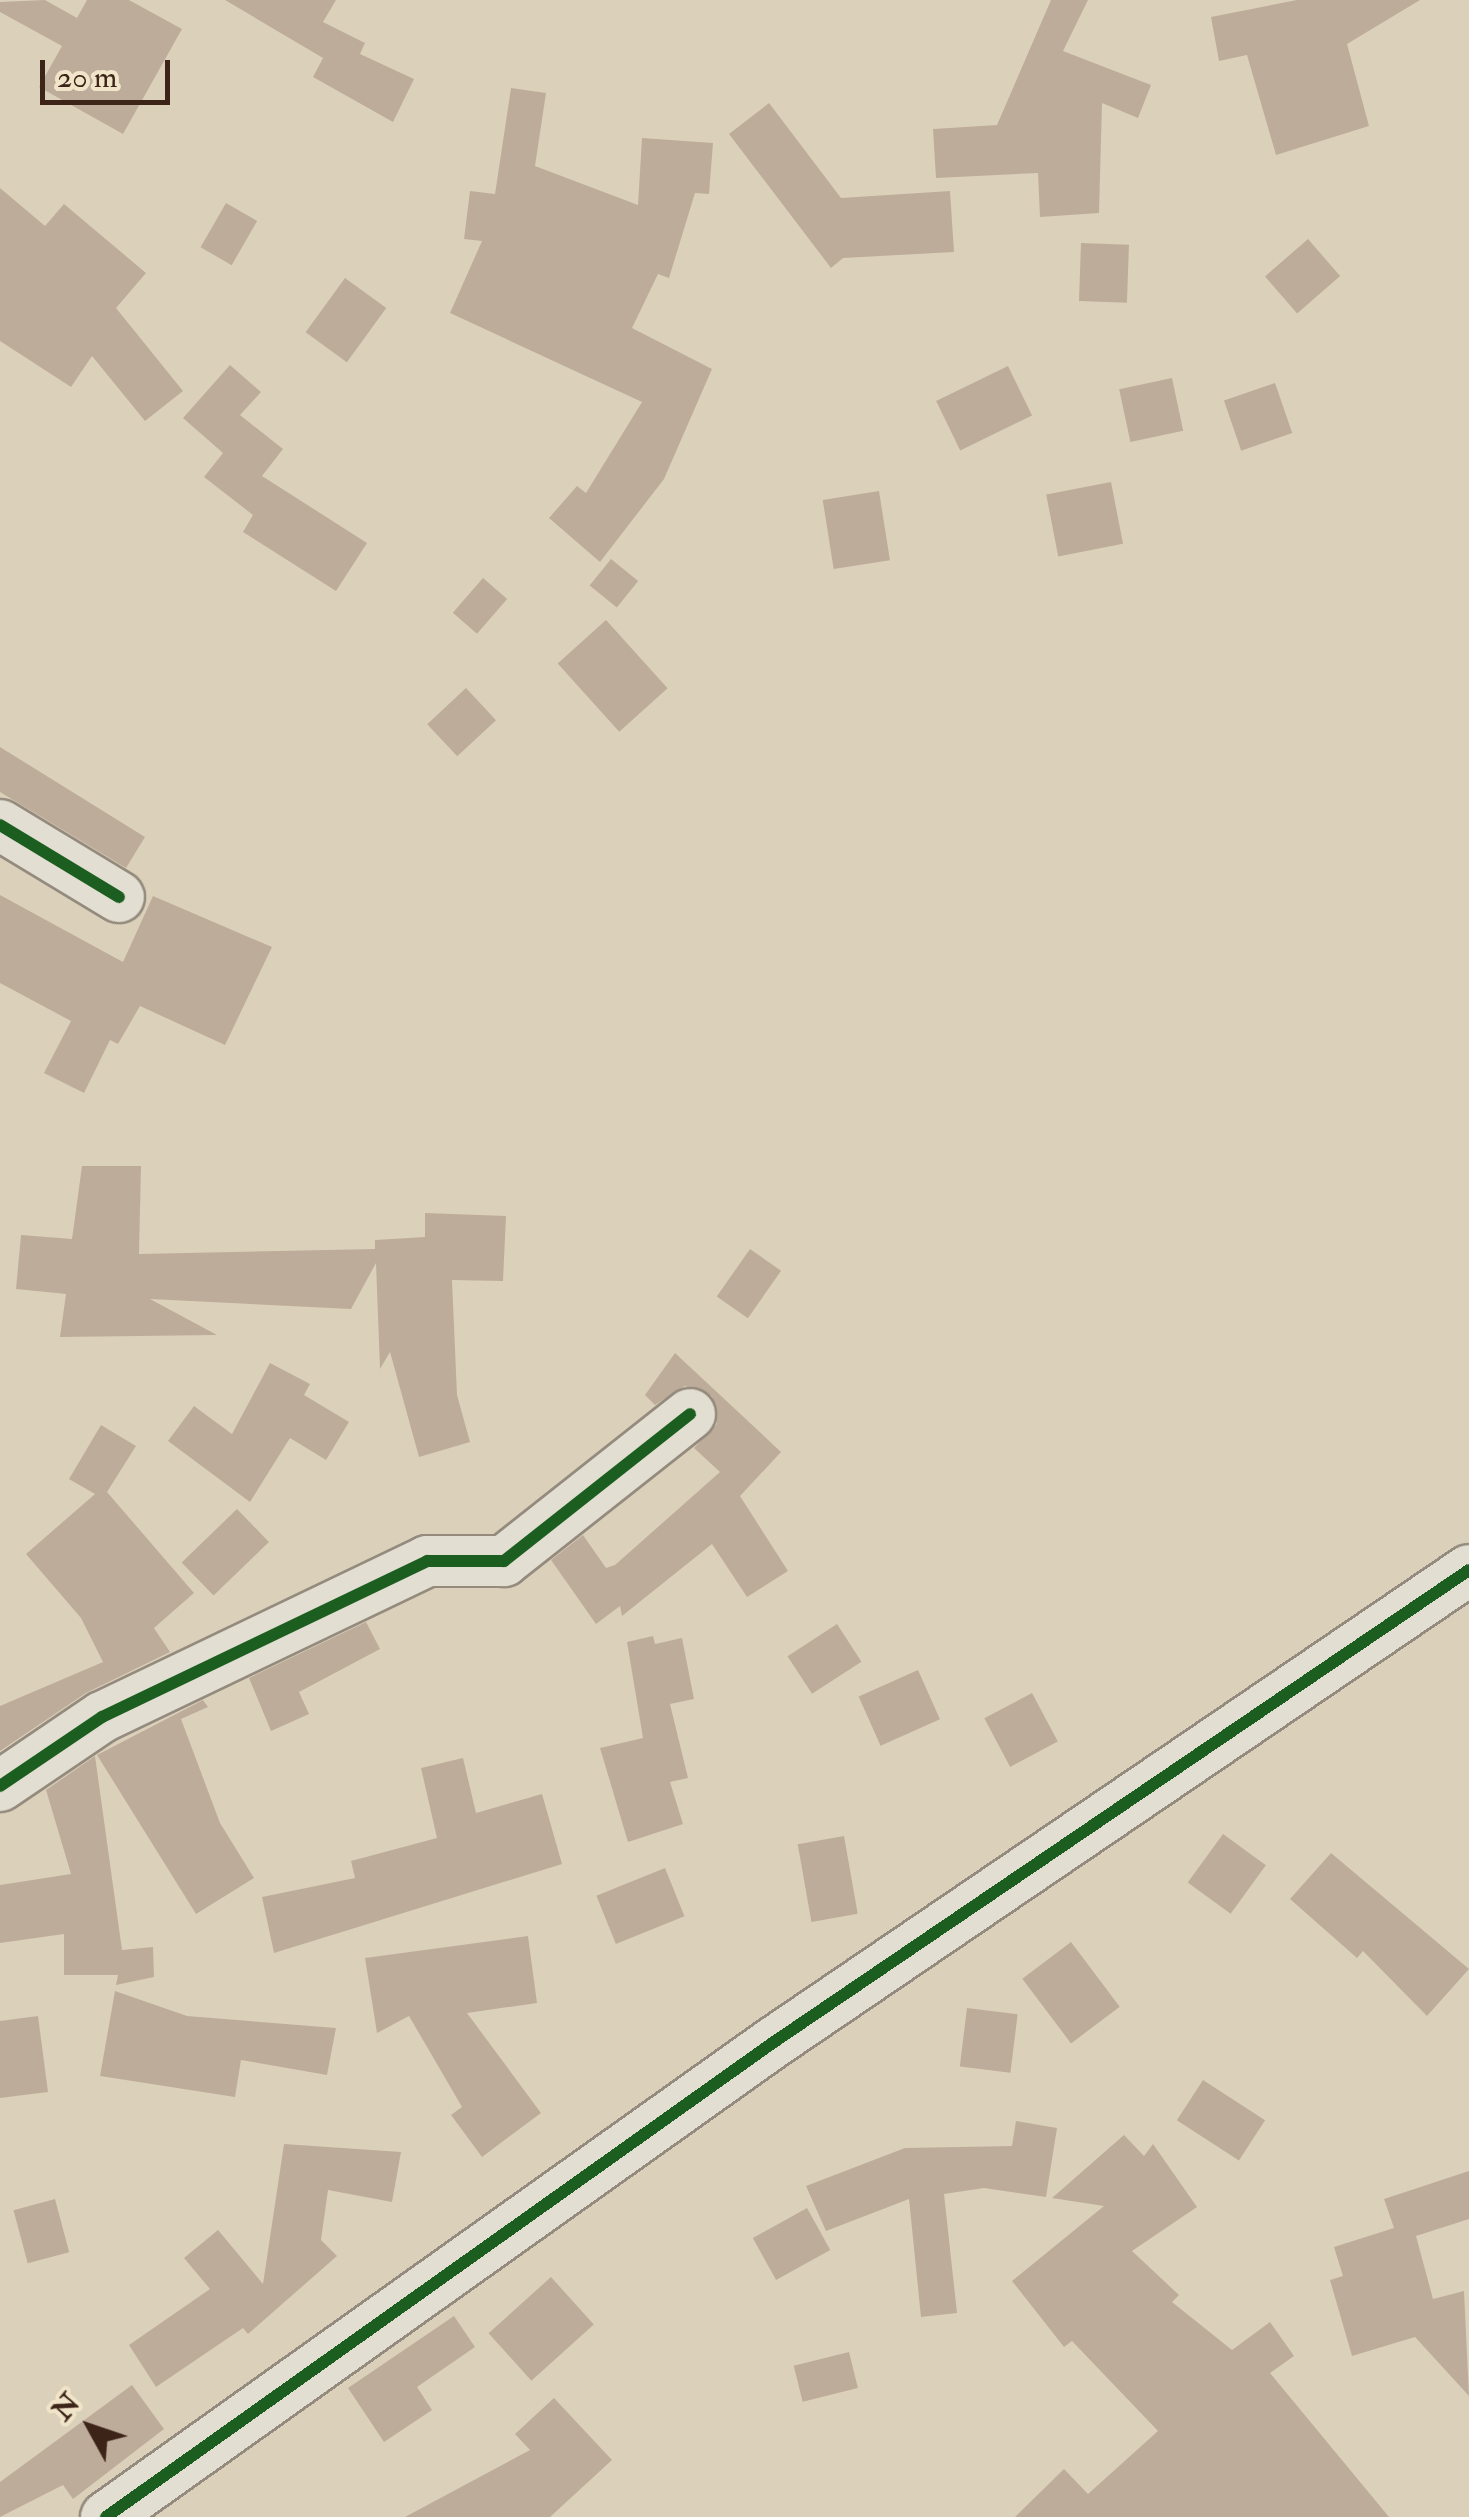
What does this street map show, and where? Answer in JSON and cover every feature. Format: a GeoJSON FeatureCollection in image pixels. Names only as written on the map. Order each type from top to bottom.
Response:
{"type":"FeatureCollection","features":[{"type":"Feature","properties":{"kind":"street"},"geometry":{"type":"LineString","coordinates":[[0,825],[119,896]]}},
{"type":"Feature","properties":{"kind":"street"},"geometry":{"type":"LineString","coordinates":[[0,1786],[102,1717],[427,1561],[504,1561],[690,1414]]}},
{"type":"Feature","properties":{"kind":"street"},"geometry":{"type":"LineString","coordinates":[[106,2517],[774,2042],[1469,1570]]}},
{"type":"Feature","properties":{"kind":"building"},"geometry":{"type":"Polygon","coordinates":[[[45,0],[77,18],[87,0],[129,0],[182,29],[123,134],[39,87],[62,46],[0,12],[0,2],[45,0]]]}},
{"type":"Feature","properties":{"kind":"building"},"geometry":{"type":"Polygon","coordinates":[[[225,0],[336,0],[323,22],[365,43],[360,54],[414,79],[393,122],[313,77],[323,58],[225,0]]]}},
{"type":"Feature","properties":{"kind":"building"},"geometry":{"type":"Polygon","coordinates":[[[1051,0],[1088,0],[1063,51],[1151,85],[1138,118],[1102,103],[1099,213],[1040,217],[1038,173],[936,178],[933,129],[997,125],[1051,0]]]}},
{"type":"Feature","properties":{"kind":"building"},"geometry":{"type":"Polygon","coordinates":[[[1297,0],[1420,0],[1347,44],[1369,126],[1276,155],[1247,55],[1219,61],[1211,17],[1297,0]]]}},
{"type":"Feature","properties":{"kind":"building"},"geometry":{"type":"Polygon","coordinates":[[[511,88],[546,93],[535,166],[638,205],[642,138],[713,143],[709,194],[695,193],[669,278],[658,274],[632,328],[712,369],[664,479],[600,562],[549,518],[577,486],[586,493],[642,402],[450,313],[482,241],[464,239],[470,191],[495,194],[511,88]]]}},
{"type":"Feature","properties":{"kind":"building"},"geometry":{"type":"Polygon","coordinates":[[[769,103],[841,198],[950,191],[954,252],[843,258],[831,268],[729,134],[769,103]]]}},
{"type":"Feature","properties":{"kind":"building"},"geometry":{"type":"Polygon","coordinates":[[[0,188],[45,226],[64,204],[146,273],[116,308],[183,391],[145,421],[92,356],[71,387],[0,341],[0,188]]]}},
{"type":"Feature","properties":{"kind":"building"},"geometry":{"type":"Polygon","coordinates":[[[226,203],[257,221],[232,265],[200,247],[226,203]]]}},
{"type":"Feature","properties":{"kind":"building"},"geometry":{"type":"Polygon","coordinates":[[[1308,239],[1340,276],[1297,313],[1265,276],[1308,239]]]}},
{"type":"Feature","properties":{"kind":"building"},"geometry":{"type":"Polygon","coordinates":[[[1081,243],[1129,245],[1127,303],[1079,301],[1081,243]]]}},
{"type":"Feature","properties":{"kind":"building"},"geometry":{"type":"Polygon","coordinates":[[[345,278],[386,308],[347,362],[306,332],[345,278]]]}},
{"type":"Feature","properties":{"kind":"building"},"geometry":{"type":"Polygon","coordinates":[[[230,365],[261,392],[240,415],[283,449],[262,476],[367,543],[336,591],[243,532],[253,515],[204,477],[223,453],[183,418],[230,365]]]}},
{"type":"Feature","properties":{"kind":"building"},"geometry":{"type":"Polygon","coordinates":[[[1008,366],[1032,415],[960,451],[936,401],[1008,366]]]}},
{"type":"Feature","properties":{"kind":"building"},"geometry":{"type":"Polygon","coordinates":[[[1172,378],[1183,431],[1130,442],[1119,389],[1172,378]]]}},
{"type":"Feature","properties":{"kind":"building"},"geometry":{"type":"Polygon","coordinates":[[[1275,383],[1292,433],[1241,451],[1224,401],[1275,383]]]}},
{"type":"Feature","properties":{"kind":"building"},"geometry":{"type":"Polygon","coordinates":[[[1111,482],[1123,544],[1058,556],[1046,495],[1111,482]]]}},
{"type":"Feature","properties":{"kind":"building"},"geometry":{"type":"Polygon","coordinates":[[[879,491],[890,560],[834,569],[823,500],[879,491]]]}},
{"type":"Feature","properties":{"kind":"building"},"geometry":{"type":"Polygon","coordinates":[[[611,559],[638,581],[617,607],[590,585],[611,559]]]}},
{"type":"Feature","properties":{"kind":"building"},"geometry":{"type":"Polygon","coordinates":[[[483,578],[507,599],[477,634],[453,613],[483,578]]]}},
{"type":"Feature","properties":{"kind":"building"},"geometry":{"type":"Polygon","coordinates":[[[606,620],[668,688],[619,732],[558,663],[606,620]]]}},
{"type":"Feature","properties":{"kind":"building"},"geometry":{"type":"Polygon","coordinates":[[[466,688],[496,720],[457,756],[427,724],[466,688]]]}},
{"type":"Feature","properties":{"kind":"building"},"geometry":{"type":"Polygon","coordinates":[[[0,747],[145,837],[126,868],[0,792],[0,747]]]}},
{"type":"Feature","properties":{"kind":"building"},"geometry":{"type":"Polygon","coordinates":[[[0,895],[123,962],[153,896],[272,947],[225,1045],[140,1006],[118,1044],[110,1040],[84,1093],[44,1073],[71,1021],[0,983],[0,895]]]}},
{"type":"Feature","properties":{"kind":"building"},"geometry":{"type":"Polygon","coordinates":[[[82,1166],[141,1166],[139,1254],[375,1249],[375,1240],[425,1237],[425,1213],[506,1216],[503,1281],[452,1280],[457,1395],[470,1442],[419,1457],[390,1352],[380,1369],[376,1263],[351,1309],[150,1299],[217,1335],[60,1337],[66,1294],[16,1289],[21,1235],[72,1239],[82,1166]]]}},
{"type":"Feature","properties":{"kind":"building"},"geometry":{"type":"Polygon","coordinates":[[[750,1249],[781,1271],[748,1318],[717,1297],[750,1249]]]}},
{"type":"Feature","properties":{"kind":"building"},"geometry":{"type":"Polygon","coordinates":[[[675,1353],[781,1452],[740,1496],[788,1571],[747,1597],[712,1544],[622,1616],[620,1606],[596,1624],[551,1560],[583,1535],[606,1568],[615,1565],[720,1472],[694,1448],[717,1424],[712,1396],[685,1386],[655,1405],[645,1395],[675,1353]]]}},
{"type":"Feature","properties":{"kind":"building"},"geometry":{"type":"Polygon","coordinates":[[[270,1363],[310,1384],[304,1395],[349,1422],[326,1460],[290,1438],[250,1502],[168,1441],[194,1406],[232,1434],[270,1363]]]}},
{"type":"Feature","properties":{"kind":"building"},"geometry":{"type":"Polygon","coordinates":[[[101,1425],[136,1446],[107,1492],[194,1593],[154,1628],[170,1652],[86,1693],[0,1751],[0,1706],[103,1662],[81,1618],[26,1554],[95,1494],[69,1479],[101,1425]]]}},
{"type":"Feature","properties":{"kind":"building"},"geometry":{"type":"Polygon","coordinates":[[[237,1509],[269,1542],[214,1596],[182,1562],[237,1509]]]}},
{"type":"Feature","properties":{"kind":"building"},"geometry":{"type":"Polygon","coordinates":[[[366,1622],[380,1649],[299,1692],[309,1714],[271,1731],[249,1678],[366,1622]]]}},
{"type":"Feature","properties":{"kind":"building"},"geometry":{"type":"Polygon","coordinates":[[[837,1624],[862,1662],[812,1694],[788,1656],[837,1624]]]}},
{"type":"Feature","properties":{"kind":"building"},"geometry":{"type":"Polygon","coordinates":[[[653,1636],[655,1644],[682,1638],[694,1699],[670,1704],[688,1778],[670,1782],[683,1824],[628,1842],[600,1748],[643,1738],[627,1642],[653,1636]]]}},
{"type":"Feature","properties":{"kind":"building"},"geometry":{"type":"Polygon","coordinates":[[[918,1670],[940,1719],[881,1746],[859,1696],[918,1670]]]}},
{"type":"Feature","properties":{"kind":"building"},"geometry":{"type":"Polygon","coordinates":[[[1032,1693],[1058,1742],[1010,1767],[984,1718],[1032,1693]]]}},
{"type":"Feature","properties":{"kind":"building"},"geometry":{"type":"Polygon","coordinates":[[[203,1700],[208,1707],[181,1719],[220,1823],[254,1878],[196,1914],[97,1755],[203,1700]]]}},
{"type":"Feature","properties":{"kind":"building"},"geometry":{"type":"Polygon","coordinates":[[[95,1756],[122,1950],[153,1947],[154,1977],[116,1985],[118,1975],[64,1975],[64,1934],[0,1943],[0,1885],[71,1874],[46,1790],[95,1756]]]}},
{"type":"Feature","properties":{"kind":"building"},"geometry":{"type":"Polygon","coordinates":[[[463,1758],[476,1813],[542,1794],[562,1864],[274,1953],[262,1897],[355,1878],[351,1861],[437,1838],[421,1768],[463,1758]]]}},
{"type":"Feature","properties":{"kind":"building"},"geometry":{"type":"Polygon","coordinates":[[[1223,1834],[1266,1865],[1231,1914],[1188,1883],[1223,1834]]]}},
{"type":"Feature","properties":{"kind":"building"},"geometry":{"type":"Polygon","coordinates":[[[844,1836],[858,1914],[811,1922],[798,1844],[844,1836]]]}},
{"type":"Feature","properties":{"kind":"building"},"geometry":{"type":"Polygon","coordinates":[[[1331,1853],[1469,1969],[1427,2016],[1363,1951],[1357,1958],[1290,1899],[1331,1853]]]}},
{"type":"Feature","properties":{"kind":"building"},"geometry":{"type":"Polygon","coordinates":[[[665,1868],[684,1916],[616,1944],[596,1896],[665,1868]]]}},
{"type":"Feature","properties":{"kind":"building"},"geometry":{"type":"Polygon","coordinates":[[[528,1936],[537,2003],[467,2013],[541,2113],[482,2157],[451,2115],[462,2107],[409,2016],[377,2033],[365,1958],[528,1936]]]}},
{"type":"Feature","properties":{"kind":"building"},"geometry":{"type":"Polygon","coordinates":[[[1071,1942],[1120,2007],[1071,2043],[1022,1979],[1071,1942]]]}},
{"type":"Feature","properties":{"kind":"building"},"geometry":{"type":"Polygon","coordinates":[[[115,1991],[187,2016],[336,2028],[327,2075],[241,2060],[235,2097],[100,2076],[115,1991]]]}},
{"type":"Feature","properties":{"kind":"building"},"geometry":{"type":"Polygon","coordinates":[[[967,2008],[1018,2014],[1010,2073],[960,2067],[967,2008]]]}},
{"type":"Feature","properties":{"kind":"building"},"geometry":{"type":"Polygon","coordinates":[[[38,2016],[48,2092],[0,2098],[0,2021],[38,2016]]]}},
{"type":"Feature","properties":{"kind":"building"},"geometry":{"type":"Polygon","coordinates":[[[1203,2080],[1265,2120],[1239,2161],[1177,2120],[1203,2080]]]}},
{"type":"Feature","properties":{"kind":"building"},"geometry":{"type":"Polygon","coordinates":[[[1016,2121],[1057,2128],[1046,2197],[984,2188],[944,2194],[957,2313],[921,2317],[909,2199],[826,2231],[806,2186],[905,2148],[1012,2146],[1016,2121]]]}},
{"type":"Feature","properties":{"kind":"building"},"geometry":{"type":"Polygon","coordinates":[[[1124,2135],[1144,2156],[1153,2144],[1197,2207],[1132,2251],[1179,2295],[1172,2302],[1232,2350],[1270,2322],[1294,2356],[1270,2373],[1389,2517],[1015,2517],[1064,2469],[1088,2494],[1158,2431],[1072,2341],[1064,2347],[1012,2281],[1104,2206],[1052,2198],[1124,2135]]]}},
{"type":"Feature","properties":{"kind":"building"},"geometry":{"type":"Polygon","coordinates":[[[284,2144],[401,2152],[392,2202],[328,2190],[321,2240],[337,2256],[248,2334],[243,2328],[156,2387],[129,2345],[210,2289],[184,2258],[218,2230],[263,2284],[284,2144]]]}},
{"type":"Feature","properties":{"kind":"building"},"geometry":{"type":"Polygon","coordinates":[[[1469,2171],[1469,2219],[1416,2236],[1433,2299],[1464,2291],[1469,2396],[1415,2337],[1352,2356],[1330,2280],[1343,2276],[1334,2247],[1394,2228],[1384,2199],[1469,2171]]]}},
{"type":"Feature","properties":{"kind":"building"},"geometry":{"type":"Polygon","coordinates":[[[55,2199],[69,2252],[28,2263],[13,2210],[55,2199]]]}},
{"type":"Feature","properties":{"kind":"building"},"geometry":{"type":"Polygon","coordinates":[[[807,2208],[830,2250],[776,2280],[753,2238],[807,2208]]]}},
{"type":"Feature","properties":{"kind":"building"},"geometry":{"type":"Polygon","coordinates":[[[551,2277],[594,2325],[531,2381],[489,2333],[551,2277]]]}},
{"type":"Feature","properties":{"kind":"building"},"geometry":{"type":"Polygon","coordinates":[[[454,2316],[475,2347],[417,2387],[432,2410],[384,2442],[348,2388],[454,2316]]]}},
{"type":"Feature","properties":{"kind":"building"},"geometry":{"type":"Polygon","coordinates":[[[849,2352],[858,2388],[803,2402],[794,2366],[849,2352]]]}},
{"type":"Feature","properties":{"kind":"building"},"geometry":{"type":"Polygon","coordinates":[[[132,2385],[164,2429],[73,2499],[63,2485],[0,2517],[0,2482],[132,2385]]]}},
{"type":"Feature","properties":{"kind":"building"},"geometry":{"type":"Polygon","coordinates":[[[554,2398],[612,2460],[550,2517],[405,2517],[530,2450],[515,2434],[554,2398]]]}},
{"type":"Feature","properties":{"kind":"cycle path"},"geometry":{"type":"LineString","coordinates":[[0,825],[119,897]]}},
{"type":"Feature","properties":{"kind":"cycle path"},"geometry":{"type":"LineString","coordinates":[[0,1786],[102,1717],[427,1561],[504,1561],[690,1414]]}},
{"type":"Feature","properties":{"kind":"cycle path"},"geometry":{"type":"LineString","coordinates":[[106,2517],[774,2042],[1469,1570]]}}]}
